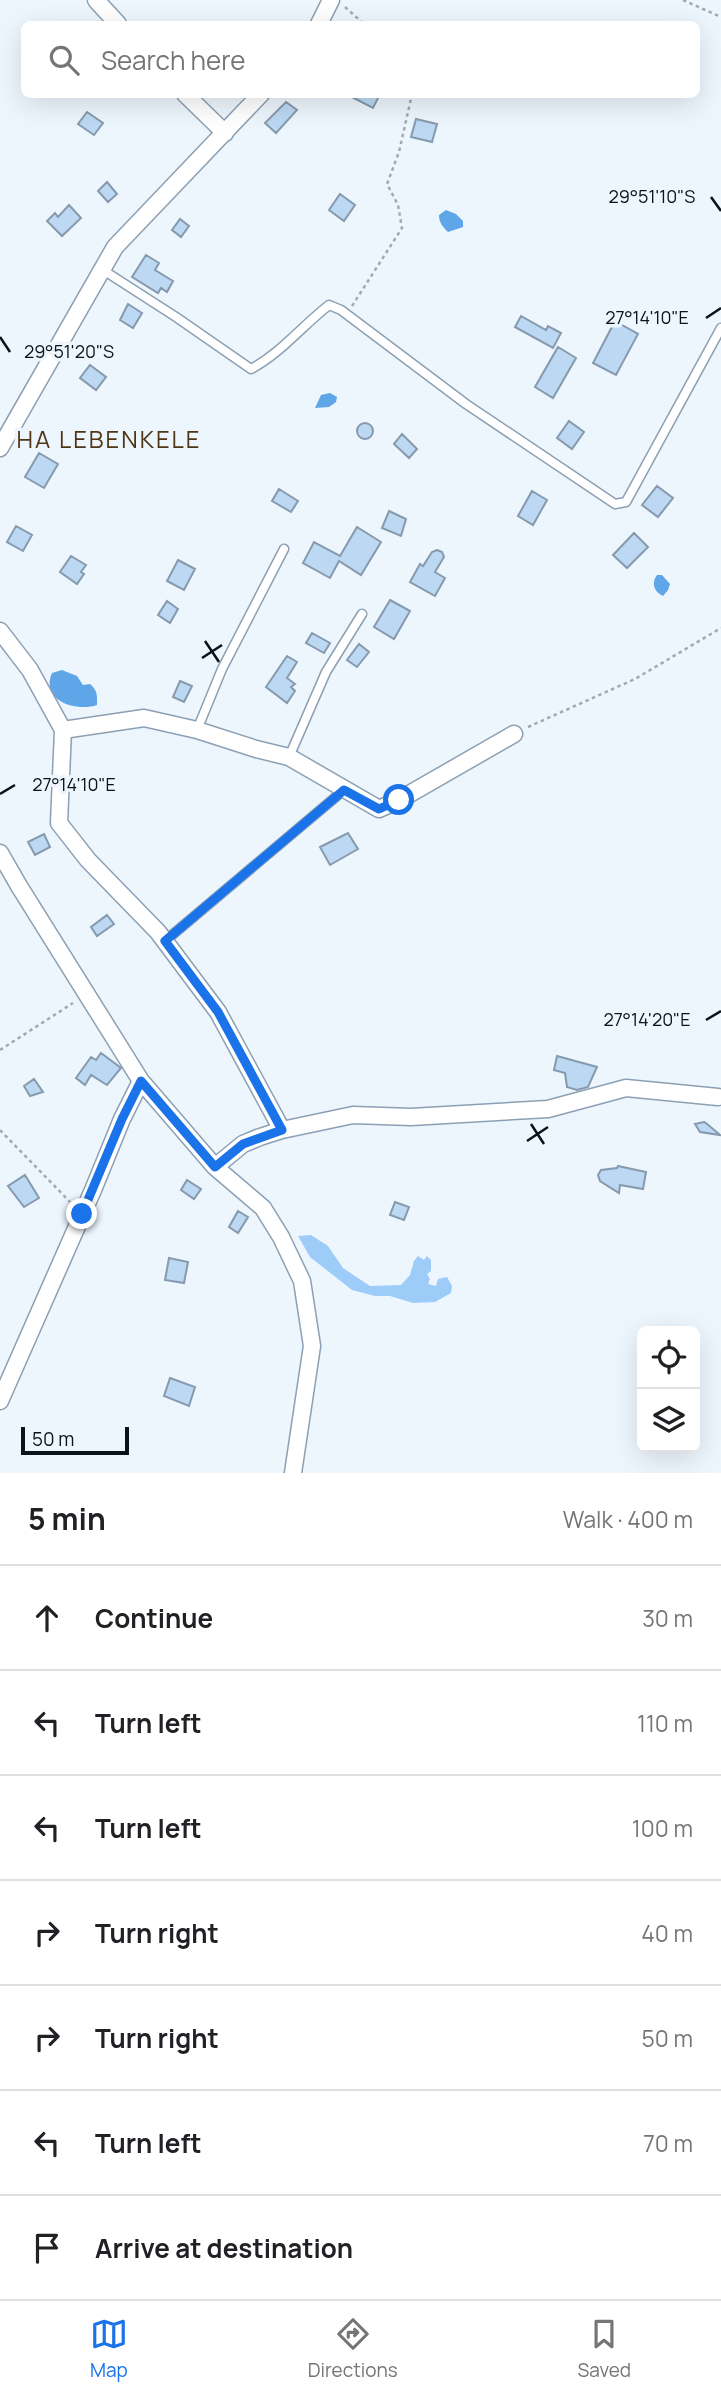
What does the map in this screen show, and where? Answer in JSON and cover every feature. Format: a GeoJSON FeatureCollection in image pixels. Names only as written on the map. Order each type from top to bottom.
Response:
{"type":"FeatureCollection","features":[{"type":"Feature","properties":{"kind":"street"},"geometry":{"type":"LineString","coordinates":[[96,0],[115,21]]}},
{"type":"Feature","properties":{"kind":"street"},"geometry":{"type":"LineString","coordinates":[[322,21],[337,3]]}},
{"type":"Feature","properties":{"kind":"street"},"geometry":{"type":"LineString","coordinates":[[189,98],[225,133]]}},
{"type":"Feature","properties":{"kind":"street"},"geometry":{"type":"LineString","coordinates":[[0,448],[116,247],[257,98]]}},
{"type":"Feature","properties":{"kind":"street"},"geometry":{"type":"LineString","coordinates":[[0,631],[30,670],[64,730],[59,823],[88,860],[165,941],[218,1012],[282,1130]]}},
{"type":"Feature","properties":{"kind":"street"},"geometry":{"type":"LineString","coordinates":[[64,730],[144,718],[197,730],[289,757],[379,809],[514,734]]}},
{"type":"Feature","properties":{"kind":"street"},"geometry":{"type":"LineString","coordinates":[[1,860],[141,1081],[215,1167],[263,1208],[302,1280],[312,1346],[293,1473]]}},
{"type":"Feature","properties":{"kind":"street"},"geometry":{"type":"LineString","coordinates":[[0,1401],[141,1081]]}},
{"type":"Feature","properties":{"kind":"street"},"geometry":{"type":"LineString","coordinates":[[215,1167],[243,1144],[282,1130],[353,1115],[411,1117],[548,1108],[625,1088],[718,1097]]}},
{"type":"Feature","properties":{"kind":"lane"},"geometry":{"type":"LineString","coordinates":[[103,270],[251,369],[271,359],[329,304],[466,404],[615,504],[626,502],[721,328]]}},
{"type":"Feature","properties":{"kind":"lane"},"geometry":{"type":"LineString","coordinates":[[197,730],[222,669],[284,549]]}},
{"type":"Feature","properties":{"kind":"lane"},"geometry":{"type":"LineString","coordinates":[[289,757],[326,672],[362,614]]}},
{"type":"Feature","properties":{"kind":"lane"},"geometry":{"type":"LineString","coordinates":[[165,941],[344,790]]}},
{"type":"Feature","properties":{"kind":"path"},"geometry":{"type":"LineString","coordinates":[[683,0],[721,18]]}},
{"type":"Feature","properties":{"kind":"path"},"geometry":{"type":"LineString","coordinates":[[337,3],[360,21]]}},
{"type":"Feature","properties":{"kind":"path"},"geometry":{"type":"LineString","coordinates":[[349,316],[355,299],[402,228],[398,205],[387,184],[399,152],[411,98]]}},
{"type":"Feature","properties":{"kind":"path"},"geometry":{"type":"LineString","coordinates":[[514,734],[635,679],[721,628]]}},
{"type":"Feature","properties":{"kind":"path"},"geometry":{"type":"LineString","coordinates":[[0,1050],[88,994]]}},
{"type":"Feature","properties":{"kind":"path"},"geometry":{"type":"LineString","coordinates":[[0,1130],[82,1214]]}},
{"type":"Feature","properties":{"kind":"shaded area"},"geometry":{"type":"Polygon","coordinates":[[[446,210],[463,221],[463,227],[448,232],[439,218],[446,210]]]}},
{"type":"Feature","properties":{"kind":"shaded area"},"geometry":{"type":"Polygon","coordinates":[[[330,393],[337,397],[336,402],[329,407],[315,408],[321,395],[330,393]]]}},
{"type":"Feature","properties":{"kind":"shaded area"},"geometry":{"type":"Polygon","coordinates":[[[657,575],[662,575],[670,584],[663,596],[654,587],[657,575]]]}},
{"type":"Feature","properties":{"kind":"shaded area"},"geometry":{"type":"Polygon","coordinates":[[[62,670],[77,676],[83,685],[90,684],[93,687],[97,705],[79,707],[55,697],[50,683],[52,673],[62,670]]]}},
{"type":"Feature","properties":{"kind":"shaded area"},"geometry":{"type":"Polygon","coordinates":[[[311,1235],[328,1246],[343,1268],[370,1286],[401,1285],[410,1275],[418,1256],[424,1260],[427,1256],[431,1260],[431,1271],[427,1274],[430,1279],[428,1284],[436,1286],[438,1279],[447,1277],[452,1286],[451,1293],[435,1302],[413,1303],[352,1290],[310,1257],[298,1236],[311,1235]]]}},
{"type":"Feature","properties":{"kind":"building"},"geometry":{"type":"Polygon","coordinates":[[[354,98],[378,98],[373,108],[354,98]]]}},
{"type":"Feature","properties":{"kind":"building"},"geometry":{"type":"Polygon","coordinates":[[[286,102],[297,110],[276,133],[265,123],[286,102]]]}},
{"type":"Feature","properties":{"kind":"building"},"geometry":{"type":"Polygon","coordinates":[[[87,112],[103,123],[94,135],[78,124],[87,112]]]}},
{"type":"Feature","properties":{"kind":"building"},"geometry":{"type":"Polygon","coordinates":[[[416,119],[437,124],[432,142],[411,137],[416,119]]]}},
{"type":"Feature","properties":{"kind":"building"},"geometry":{"type":"Polygon","coordinates":[[[107,182],[117,194],[108,202],[98,191],[107,182]]]}},
{"type":"Feature","properties":{"kind":"building"},"geometry":{"type":"Polygon","coordinates":[[[340,194],[355,205],[344,221],[329,210],[340,194]]]}},
{"type":"Feature","properties":{"kind":"building"},"geometry":{"type":"Polygon","coordinates":[[[69,205],[81,218],[62,236],[47,221],[55,213],[58,217],[69,205]]]}},
{"type":"Feature","properties":{"kind":"building"},"geometry":{"type":"Polygon","coordinates":[[[180,219],[189,226],[181,237],[172,230],[180,219]]]}},
{"type":"Feature","properties":{"kind":"building"},"geometry":{"type":"Polygon","coordinates":[[[146,255],[159,263],[155,270],[173,281],[167,292],[161,288],[158,293],[132,277],[146,255]]]}},
{"type":"Feature","properties":{"kind":"building"},"geometry":{"type":"Polygon","coordinates":[[[128,304],[142,313],[133,328],[120,320],[128,304]]]}},
{"type":"Feature","properties":{"kind":"building"},"geometry":{"type":"Polygon","coordinates":[[[521,316],[546,330],[548,326],[561,333],[553,348],[515,327],[521,316]]]}},
{"type":"Feature","properties":{"kind":"building"},"geometry":{"type":"Polygon","coordinates":[[[615,321],[638,334],[616,375],[593,363],[615,321]]]}},
{"type":"Feature","properties":{"kind":"building"},"geometry":{"type":"Polygon","coordinates":[[[558,347],[576,358],[553,398],[535,387],[558,347]]]}},
{"type":"Feature","properties":{"kind":"building"},"geometry":{"type":"Polygon","coordinates":[[[90,365],[106,377],[96,390],[80,378],[90,365]]]}},
{"type":"Feature","properties":{"kind":"building"},"geometry":{"type":"Polygon","coordinates":[[[569,421],[584,432],[572,449],[557,438],[569,421]]]}},
{"type":"Feature","properties":{"kind":"building"},"geometry":{"type":"Polygon","coordinates":[[[365,423],[373,431],[365,439],[357,431],[365,423]]]}},
{"type":"Feature","properties":{"kind":"building"},"geometry":{"type":"Polygon","coordinates":[[[402,434],[417,449],[409,458],[394,444],[402,434]]]}},
{"type":"Feature","properties":{"kind":"building"},"geometry":{"type":"Polygon","coordinates":[[[39,453],[58,464],[44,488],[25,477],[39,453]]]}},
{"type":"Feature","properties":{"kind":"building"},"geometry":{"type":"Polygon","coordinates":[[[657,486],[673,498],[658,517],[642,505],[657,486]]]}},
{"type":"Feature","properties":{"kind":"building"},"geometry":{"type":"Polygon","coordinates":[[[279,489],[298,501],[291,512],[272,501],[279,489]]]}},
{"type":"Feature","properties":{"kind":"building"},"geometry":{"type":"Polygon","coordinates":[[[532,491],[547,500],[533,525],[518,516],[532,491]]]}},
{"type":"Feature","properties":{"kind":"building"},"geometry":{"type":"Polygon","coordinates":[[[389,511],[406,519],[401,536],[382,528],[389,511]]]}},
{"type":"Feature","properties":{"kind":"building"},"geometry":{"type":"Polygon","coordinates":[[[16,526],[32,535],[23,551],[7,542],[16,526]]]}},
{"type":"Feature","properties":{"kind":"building"},"geometry":{"type":"Polygon","coordinates":[[[357,527],[381,542],[361,575],[339,561],[330,578],[303,563],[314,542],[340,556],[357,527]]]}},
{"type":"Feature","properties":{"kind":"building"},"geometry":{"type":"Polygon","coordinates":[[[634,533],[648,547],[627,568],[613,555],[634,533]]]}},
{"type":"Feature","properties":{"kind":"building"},"geometry":{"type":"Polygon","coordinates":[[[432,552],[442,552],[444,557],[435,572],[445,578],[435,596],[410,582],[420,564],[423,566],[432,552]]]}},
{"type":"Feature","properties":{"kind":"building"},"geometry":{"type":"Polygon","coordinates":[[[71,556],[86,565],[77,584],[60,572],[71,556]]]}},
{"type":"Feature","properties":{"kind":"building"},"geometry":{"type":"Polygon","coordinates":[[[178,560],[195,569],[184,590],[167,581],[178,560]]]}},
{"type":"Feature","properties":{"kind":"building"},"geometry":{"type":"Polygon","coordinates":[[[390,600],[410,611],[394,639],[374,627],[390,600]]]}},
{"type":"Feature","properties":{"kind":"building"},"geometry":{"type":"Polygon","coordinates":[[[167,601],[178,609],[170,623],[158,615],[167,601]]]}},
{"type":"Feature","properties":{"kind":"building"},"geometry":{"type":"Polygon","coordinates":[[[312,633],[330,643],[324,653],[306,643],[312,633]]]}},
{"type":"Feature","properties":{"kind":"building"},"geometry":{"type":"Polygon","coordinates":[[[359,644],[369,652],[357,667],[347,660],[359,644]]]}},
{"type":"Feature","properties":{"kind":"building"},"geometry":{"type":"Polygon","coordinates":[[[287,656],[297,662],[287,678],[295,684],[291,687],[295,691],[287,703],[266,687],[287,656]]]}},
{"type":"Feature","properties":{"kind":"building"},"geometry":{"type":"Polygon","coordinates":[[[180,681],[192,686],[184,702],[173,697],[180,681]]]}},
{"type":"Feature","properties":{"kind":"building"},"geometry":{"type":"Polygon","coordinates":[[[348,833],[358,849],[330,865],[320,847],[348,833]]]}},
{"type":"Feature","properties":{"kind":"building"},"geometry":{"type":"Polygon","coordinates":[[[44,834],[50,847],[35,855],[28,842],[44,834]]]}},
{"type":"Feature","properties":{"kind":"building"},"geometry":{"type":"Polygon","coordinates":[[[107,915],[114,924],[97,936],[91,927],[107,915]]]}},
{"type":"Feature","properties":{"kind":"building"},"geometry":{"type":"Polygon","coordinates":[[[101,1053],[121,1068],[107,1085],[91,1075],[85,1085],[76,1078],[91,1057],[96,1060],[101,1053]]]}},
{"type":"Feature","properties":{"kind":"building"},"geometry":{"type":"Polygon","coordinates":[[[557,1056],[597,1067],[588,1087],[577,1090],[567,1087],[565,1073],[554,1070],[557,1056]]]}},
{"type":"Feature","properties":{"kind":"building"},"geometry":{"type":"Polygon","coordinates":[[[34,1079],[43,1092],[30,1096],[24,1086],[34,1079]]]}},
{"type":"Feature","properties":{"kind":"building"},"geometry":{"type":"Polygon","coordinates":[[[704,1122],[720,1135],[700,1132],[695,1124],[704,1122]]]}},
{"type":"Feature","properties":{"kind":"building"},"geometry":{"type":"Polygon","coordinates":[[[618,1166],[646,1172],[643,1189],[620,1185],[619,1193],[600,1181],[598,1175],[601,1170],[618,1166]]]}},
{"type":"Feature","properties":{"kind":"building"},"geometry":{"type":"Polygon","coordinates":[[[25,1175],[39,1198],[24,1207],[8,1186],[25,1175]]]}},
{"type":"Feature","properties":{"kind":"building"},"geometry":{"type":"Polygon","coordinates":[[[187,1180],[201,1189],[194,1199],[181,1190],[187,1180]]]}},
{"type":"Feature","properties":{"kind":"building"},"geometry":{"type":"Polygon","coordinates":[[[395,1202],[409,1207],[404,1220],[390,1215],[395,1202]]]}},
{"type":"Feature","properties":{"kind":"building"},"geometry":{"type":"Polygon","coordinates":[[[238,1211],[248,1217],[238,1233],[229,1227],[238,1211]]]}},
{"type":"Feature","properties":{"kind":"building"},"geometry":{"type":"Polygon","coordinates":[[[169,1258],[188,1262],[184,1283],[165,1280],[169,1258]]]}},
{"type":"Feature","properties":{"kind":"building"},"geometry":{"type":"Polygon","coordinates":[[[170,1378],[195,1387],[189,1406],[164,1396],[170,1378]]]}},
{"type":"Feature","properties":{"kind":"district","name":"HA LEBENKELE"},"geometry":{"type":"Point","coordinates":[109,440]}},
{"type":"Feature","properties":{"kind":"route"},"geometry":{"type":"LineString","coordinates":[[82,1214],[141,1081],[215,1167],[243,1144],[282,1130],[218,1012],[165,941],[344,790],[379,809],[399,800]]}}]}
